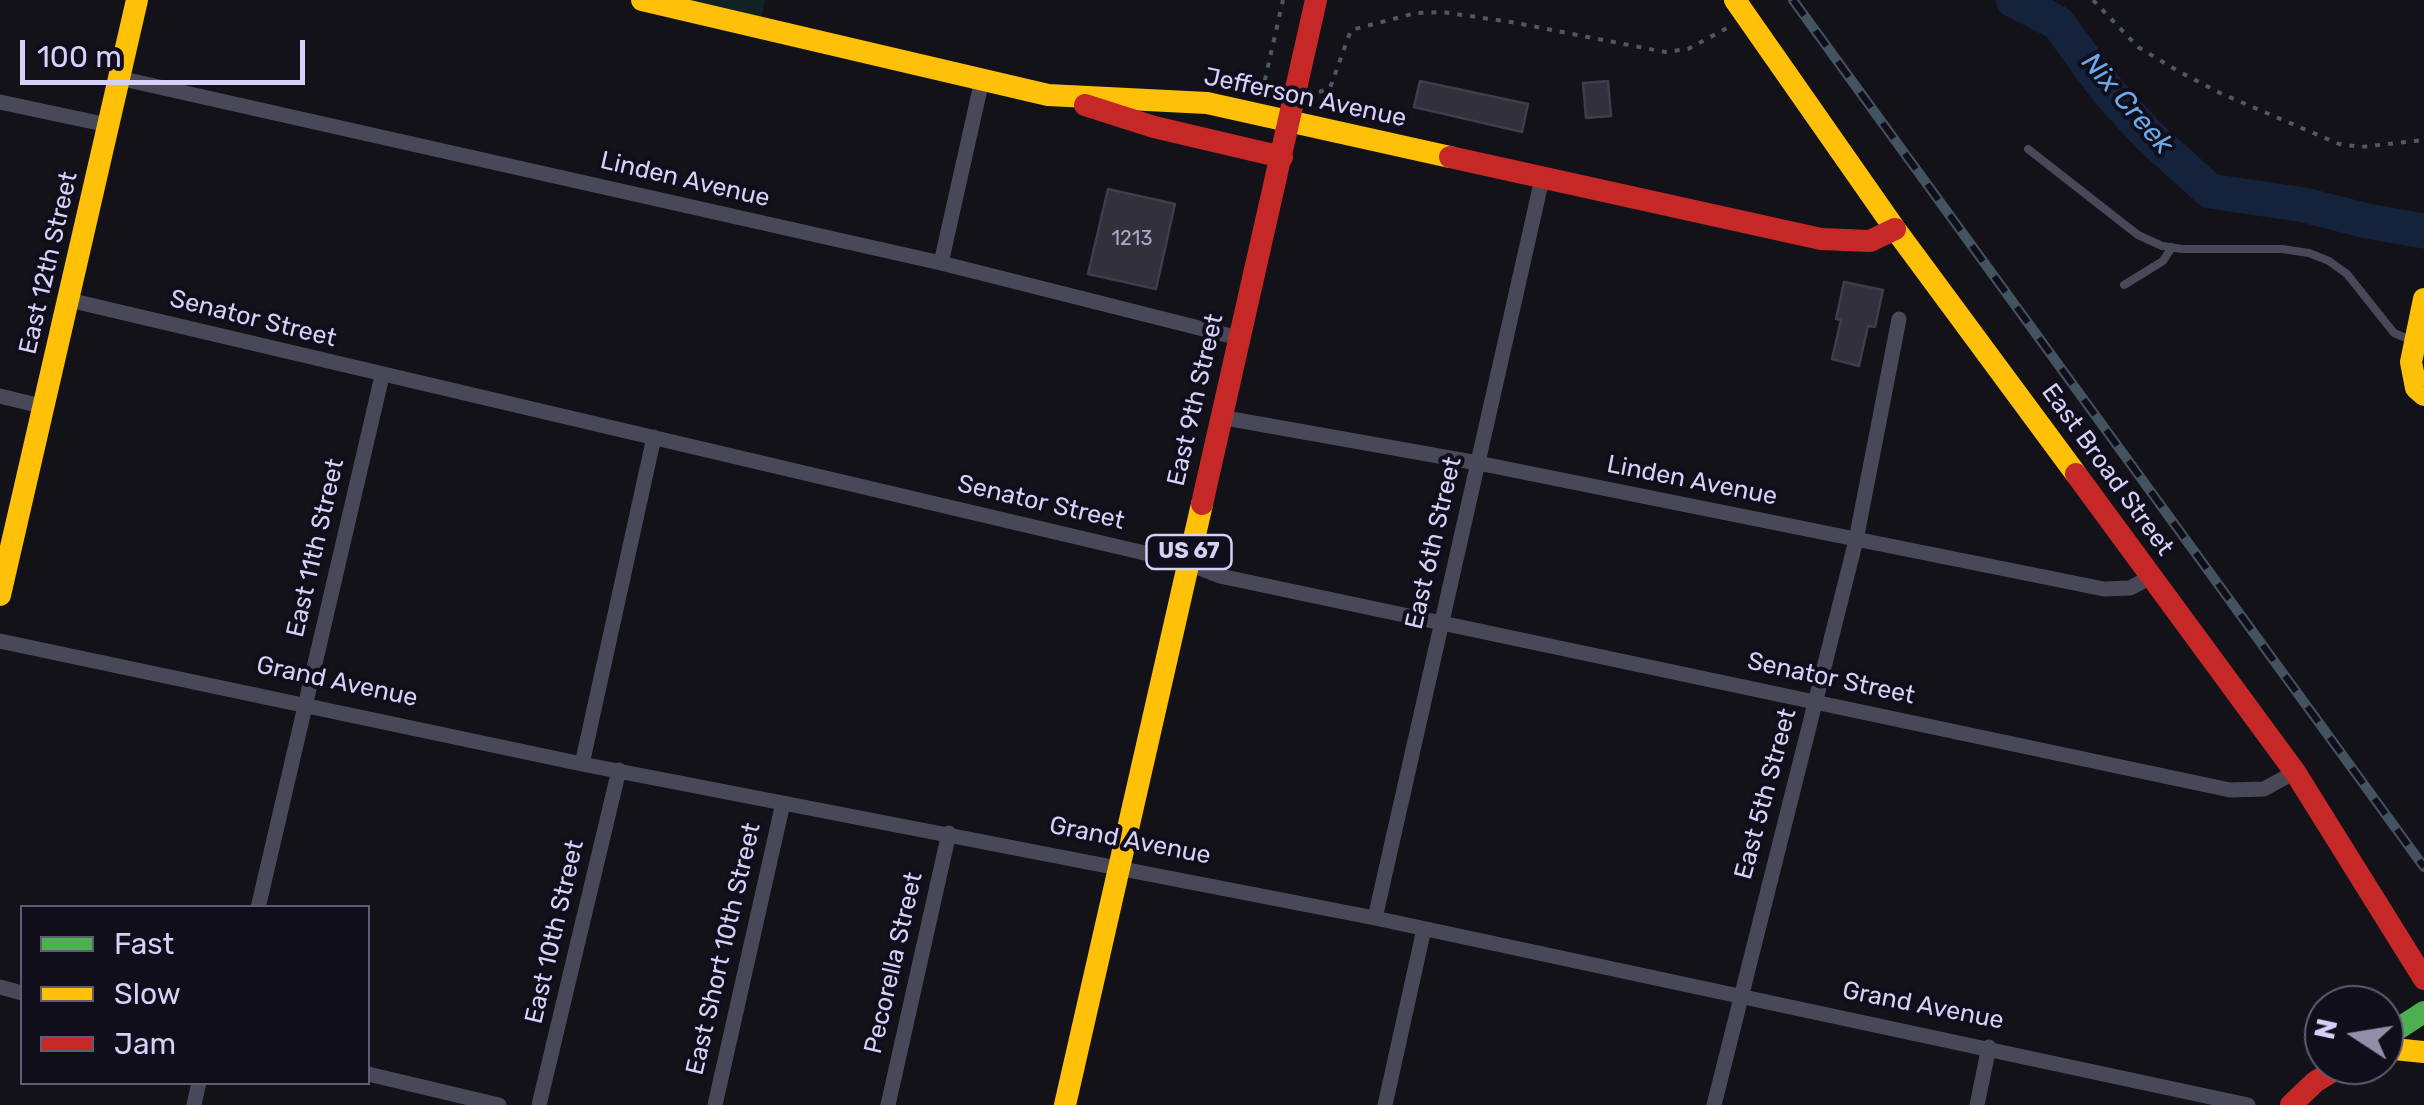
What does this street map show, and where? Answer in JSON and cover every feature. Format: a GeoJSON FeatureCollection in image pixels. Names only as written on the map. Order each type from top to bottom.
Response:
{"type":"FeatureCollection","features":[{"type":"Feature","properties":{"kind":"street","name":"East 12th Street"},"geometry":{"type":"LineString","coordinates":[[0,596],[137,0]]}},
{"type":"Feature","properties":{"kind":"street","name":"Jefferson Avenue"},"geometry":{"type":"LineString","coordinates":[[642,0],[1062,97],[1189,100],[1821,239],[1870,241],[1895,229]]}},
{"type":"Feature","properties":{"kind":"street","name":"East 9th Street"},"geometry":{"type":"LineString","coordinates":[[1066,1105],[1316,0]]}},
{"type":"Feature","properties":{"kind":"street","name":"East Broad Street"},"geometry":{"type":"LineString","coordinates":[[1735,0],[1895,229],[2295,772],[2424,979]]}},
{"type":"Feature","properties":{"kind":"street","name":"Linden Avenue"},"geometry":{"type":"LineString","coordinates":[[118,78],[940,263],[1239,338]]}},
{"type":"Feature","properties":{"kind":"street"},"geometry":{"type":"LineString","coordinates":[[940,263],[982,80]]}},
{"type":"Feature","properties":{"kind":"street"},"geometry":{"type":"LineString","coordinates":[[1062,97],[1130,120],[1282,157]]}},
{"type":"Feature","properties":{"kind":"street"},"geometry":{"type":"LineString","coordinates":[[0,102],[108,125]]}},
{"type":"Feature","properties":{"kind":"street","name":"East 6th Street"},"geometry":{"type":"LineString","coordinates":[[1375,918],[1542,180]]}},
{"type":"Feature","properties":{"kind":"street"},"geometry":{"type":"LineString","coordinates":[[2420,391],[2411,362],[2424,299]]}},
{"type":"Feature","properties":{"kind":"street","name":"Senator Street"},"geometry":{"type":"LineString","coordinates":[[69,300],[1186,563],[1220,576],[2230,790],[2264,789],[2295,772]]}},
{"type":"Feature","properties":{"kind":"street","name":"East 5th Street"},"geometry":{"type":"LineString","coordinates":[[1714,1105],[1856,540],[1900,319]]}},
{"type":"Feature","properties":{"kind":"street","name":"East 11th Street"},"geometry":{"type":"LineString","coordinates":[[259,905],[382,376]]}},
{"type":"Feature","properties":{"kind":"street"},"geometry":{"type":"LineString","coordinates":[[0,396],[45,407]]}},
{"type":"Feature","properties":{"kind":"street","name":"Linden Avenue"},"geometry":{"type":"LineString","coordinates":[[1220,417],[1478,463],[2104,590],[2130,588],[2152,577]]}},
{"type":"Feature","properties":{"kind":"street"},"geometry":{"type":"LineString","coordinates":[[582,764],[654,437]]}},
{"type":"Feature","properties":{"kind":"street","name":"Grand Avenue"},"geometry":{"type":"LineString","coordinates":[[0,641],[582,764],[1375,918],[2248,1105]]}},
{"type":"Feature","properties":{"kind":"street","name":"East 10th Street"},"geometry":{"type":"LineString","coordinates":[[539,1105],[619,770]]}},
{"type":"Feature","properties":{"kind":"street","name":"East Short 10th Street"},"geometry":{"type":"LineString","coordinates":[[715,1105],[782,803]]}},
{"type":"Feature","properties":{"kind":"street","name":"Pecorella Street"},"geometry":{"type":"LineString","coordinates":[[888,1105],[949,833]]}},
{"type":"Feature","properties":{"kind":"street"},"geometry":{"type":"LineString","coordinates":[[1385,1105],[1424,929]]}},
{"type":"Feature","properties":{"kind":"street"},"geometry":{"type":"LineString","coordinates":[[1977,1105],[1989,1048]]}},
{"type":"Feature","properties":{"kind":"street"},"geometry":{"type":"LineString","coordinates":[[370,1074],[489,1104]]}},
{"type":"Feature","properties":{"kind":"street"},"geometry":{"type":"LineString","coordinates":[[2290,1105],[2312,1085]]}},
{"type":"Feature","properties":{"kind":"lane"},"geometry":{"type":"LineString","coordinates":[[2028,149],[2138,235],[2172,247],[2282,249],[2330,261],[2348,274],[2394,333],[2415,342]]}},
{"type":"Feature","properties":{"kind":"lane"},"geometry":{"type":"LineString","coordinates":[[2124,285],[2163,261],[2172,247]]}},
{"type":"Feature","properties":{"kind":"path"},"geometry":{"type":"LineString","coordinates":[[1264,81],[1282,0]]}},
{"type":"Feature","properties":{"kind":"path"},"geometry":{"type":"LineString","coordinates":[[2093,0],[2138,47],[2178,71],[2339,144],[2362,147],[2424,140]]}},
{"type":"Feature","properties":{"kind":"path"},"geometry":{"type":"LineString","coordinates":[[1319,92],[1330,88],[1351,30],[1416,12],[1512,22],[1665,52],[1688,49],[1726,28]]}},
{"type":"Feature","properties":{"kind":"shaded area"},"geometry":{"type":"Polygon","coordinates":[[[690,0],[765,0],[761,19],[690,0]]]}},
{"type":"Feature","properties":{"kind":"building"},"geometry":{"type":"Polygon","coordinates":[[[1420,81],[1528,104],[1522,132],[1414,107],[1420,81]]]}},
{"type":"Feature","properties":{"kind":"building"},"geometry":{"type":"Polygon","coordinates":[[[1608,81],[1611,116],[1586,118],[1583,83],[1608,81]]]}},
{"type":"Feature","properties":{"kind":"building"},"geometry":{"type":"Polygon","coordinates":[[[1108,189],[1175,204],[1156,289],[1088,274],[1108,189]]]}},
{"type":"Feature","properties":{"kind":"building"},"geometry":{"type":"Polygon","coordinates":[[[1844,282],[1883,290],[1875,327],[1868,326],[1859,366],[1832,359],[1844,282]]]}},
{"type":"Feature","properties":{"kind":"waterway","name":"Nix Creek"},"geometry":{"type":"LineString","coordinates":[[2013,0],[2058,23],[2107,90],[2148,135],[2210,191],[2304,205],[2424,231]]}},
{"type":"Feature","properties":{"kind":"railway"},"geometry":{"type":"LineString","coordinates":[[1793,0],[2424,867]]}},
{"type":"Feature","properties":{"kind":"traffic: fast"},"geometry":{"type":"LineString","coordinates":[[2404,1025],[2424,1012]]}},
{"type":"Feature","properties":{"kind":"traffic: slow"},"geometry":{"type":"LineString","coordinates":[[0,595],[137,0]]}},
{"type":"Feature","properties":{"kind":"traffic: slow"},"geometry":{"type":"LineString","coordinates":[[642,0],[1048,95],[1207,103],[1450,157]]}},
{"type":"Feature","properties":{"kind":"traffic: slow"},"geometry":{"type":"LineString","coordinates":[[1735,0],[1895,229],[2076,474]]}},
{"type":"Feature","properties":{"kind":"traffic: slow"},"geometry":{"type":"LineString","coordinates":[[2424,299],[2411,362],[2416,388],[2424,395]]}},
{"type":"Feature","properties":{"kind":"traffic: slow"},"geometry":{"type":"LineString","coordinates":[[1065,1105],[1202,504]]}},
{"type":"Feature","properties":{"kind":"traffic: slow"},"geometry":{"type":"LineString","coordinates":[[2404,1050],[2424,1052]]}},
{"type":"Feature","properties":{"kind":"traffic: jam"},"geometry":{"type":"LineString","coordinates":[[1202,504],[1316,0]]}},
{"type":"Feature","properties":{"kind":"traffic: jam"},"geometry":{"type":"LineString","coordinates":[[1085,105],[1154,127],[1282,157]]}},
{"type":"Feature","properties":{"kind":"traffic: jam"},"geometry":{"type":"LineString","coordinates":[[1450,157],[1821,239],[1870,241],[1895,229]]}},
{"type":"Feature","properties":{"kind":"traffic: jam"},"geometry":{"type":"LineString","coordinates":[[2076,474],[2295,772],[2424,979]]}},
{"type":"Feature","properties":{"kind":"traffic: jam"},"geometry":{"type":"LineString","coordinates":[[2291,1105],[2312,1085]]}}]}
